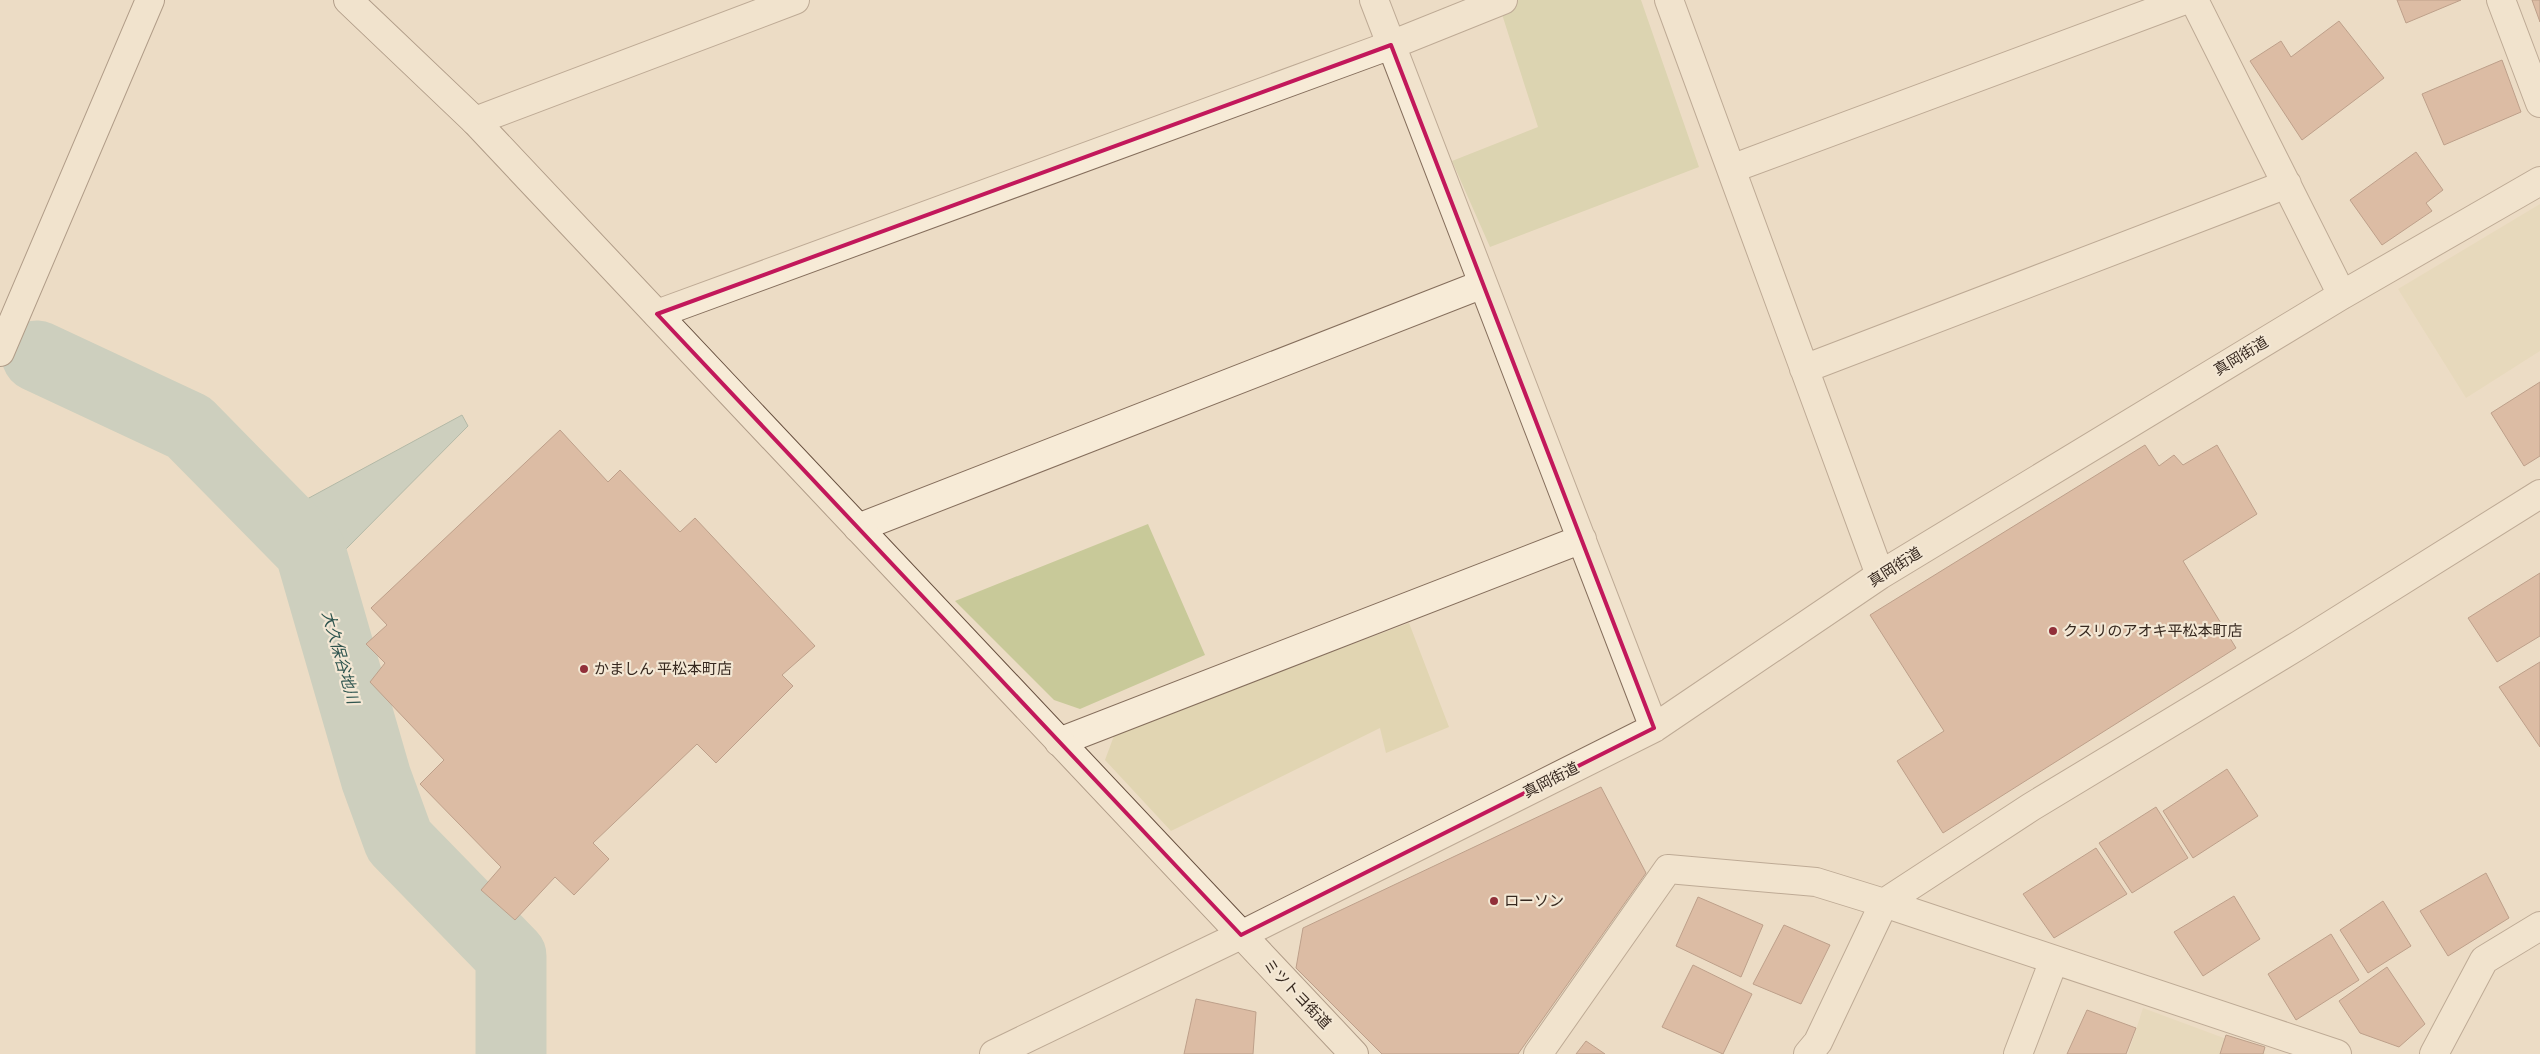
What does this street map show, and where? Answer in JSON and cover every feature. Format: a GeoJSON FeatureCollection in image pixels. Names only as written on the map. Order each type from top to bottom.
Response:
{"type":"FeatureCollection","features":[{"type":"Feature","properties":{"kind":"street"},"geometry":{"type":"LineString","coordinates":[[0,352],[150,0]]}},
{"type":"Feature","properties":{"kind":"street","name":"ミツトヨ街道"},"geometry":{"type":"LineString","coordinates":[[348,0],[475,121],[1354,1054]]}},
{"type":"Feature","properties":{"kind":"street"},"geometry":{"type":"LineString","coordinates":[[475,121],[795,0]]}},
{"type":"Feature","properties":{"kind":"street"},"geometry":{"type":"LineString","coordinates":[[1374,0],[1654,728]]}},
{"type":"Feature","properties":{"kind":"street"},"geometry":{"type":"LineString","coordinates":[[657,314],[1391,45],[1503,0]]}},
{"type":"Feature","properties":{"kind":"street"},"geometry":{"type":"LineString","coordinates":[[1669,0],[1880,575]]}},
{"type":"Feature","properties":{"kind":"street"},"geometry":{"type":"LineString","coordinates":[[1731,169],[2185,0]]}},
{"type":"Feature","properties":{"kind":"street"},"geometry":{"type":"LineString","coordinates":[[2194,0],[2342,294]]}},
{"type":"Feature","properties":{"kind":"street"},"geometry":{"type":"LineString","coordinates":[[2501,0],[2540,103]]}},
{"type":"Feature","properties":{"kind":"street","name":"真岡街道"},"geometry":{"type":"LineString","coordinates":[[995,1054],[1241,935],[1654,728],[1880,575],[2342,294],[2540,180]]}},
{"type":"Feature","properties":{"kind":"street"},"geometry":{"type":"LineString","coordinates":[[1804,369],[2287,184]]}},
{"type":"Feature","properties":{"kind":"street"},"geometry":{"type":"LineString","coordinates":[[858,528],[1483,284]]}},
{"type":"Feature","properties":{"kind":"street"},"geometry":{"type":"LineString","coordinates":[[1808,1054],[1818,1042],[1884,903],[2031,807],[2299,645],[2540,494]]}},
{"type":"Feature","properties":{"kind":"street"},"geometry":{"type":"LineString","coordinates":[[1059,742],[1582,539]]}},
{"type":"Feature","properties":{"kind":"street"},"geometry":{"type":"LineString","coordinates":[[1538,1054],[1668,869],[1816,882],[2337,1054]]}},
{"type":"Feature","properties":{"kind":"street"},"geometry":{"type":"LineString","coordinates":[[2434,1054],[2484,960],[2540,926]]}},
{"type":"Feature","properties":{"kind":"street"},"geometry":{"type":"LineString","coordinates":[[2018,1054],[2054,960]]}},
{"type":"Feature","properties":{"kind":"highlighted area"},"geometry":{"type":"Polygon","coordinates":[[[1391,45],[1654,728],[1241,935],[657,314],[1391,45]]]}},
{"type":"Feature","properties":{"kind":"shaded area"},"geometry":{"type":"Polygon","coordinates":[[[2540,204],[2540,351],[2466,398],[2398,289],[2540,204]]]}},
{"type":"Feature","properties":{"kind":"shaded area"},"geometry":{"type":"Polygon","coordinates":[[[462,415],[468,426],[344,551],[296,505],[462,415]]]}},
{"type":"Feature","properties":{"kind":"shaded area"},"geometry":{"type":"Polygon","coordinates":[[[1409,623],[1449,727],[1386,753],[1380,728],[1171,831],[1105,760],[1115,733],[1409,623]]]}},
{"type":"Feature","properties":{"kind":"shaded area"},"geometry":{"type":"Polygon","coordinates":[[[2143,1008],[2267,1054],[2128,1054],[2143,1008]]]}},
{"type":"Feature","properties":{"kind":"green space"},"geometry":{"type":"Polygon","coordinates":[[[1519,0],[1641,0],[1699,167],[1490,247],[1452,161],[1538,127],[1500,8],[1519,0]]]}},
{"type":"Feature","properties":{"kind":"green space"},"geometry":{"type":"Polygon","coordinates":[[[1148,524],[1205,655],[1080,709],[1054,700],[955,601],[1148,524]]]}},
{"type":"Feature","properties":{"kind":"building"},"geometry":{"type":"Polygon","coordinates":[[[2397,0],[2461,0],[2406,23],[2397,0]]]}},
{"type":"Feature","properties":{"kind":"building"},"geometry":{"type":"Polygon","coordinates":[[[2532,0],[2540,0],[2540,22],[2532,0]]]}},
{"type":"Feature","properties":{"kind":"building"},"geometry":{"type":"Polygon","coordinates":[[[2339,21],[2384,78],[2302,140],[2250,61],[2281,41],[2291,57],[2339,21]]]}},
{"type":"Feature","properties":{"kind":"building"},"geometry":{"type":"Polygon","coordinates":[[[2502,60],[2521,112],[2444,145],[2422,94],[2502,60]]]}},
{"type":"Feature","properties":{"kind":"building"},"geometry":{"type":"Polygon","coordinates":[[[2416,152],[2443,190],[2426,203],[2432,211],[2382,245],[2350,200],[2416,152]]]}},
{"type":"Feature","properties":{"kind":"building"},"geometry":{"type":"Polygon","coordinates":[[[2540,382],[2540,456],[2524,466],[2491,413],[2540,382]]]}},
{"type":"Feature","properties":{"kind":"building","name":"かましん 平松本町店"},"geometry":{"type":"Polygon","coordinates":[[[560,430],[608,482],[620,470],[680,532],[695,518],[815,646],[782,675],[793,686],[716,763],[697,744],[593,843],[609,859],[574,895],[555,877],[515,920],[481,890],[501,867],[420,784],[444,760],[370,682],[385,663],[366,644],[387,625],[371,608],[560,430]]]}},
{"type":"Feature","properties":{"kind":"building","name":"クスリのアオキ平松本町店"},"geometry":{"type":"Polygon","coordinates":[[[2145,445],[2159,466],[2174,455],[2183,465],[2217,445],[2257,514],[2183,561],[2236,648],[1943,833],[1897,761],[1944,731],[1870,615],[2145,445]]]}},
{"type":"Feature","properties":{"kind":"building"},"geometry":{"type":"Polygon","coordinates":[[[2540,573],[2540,636],[2497,662],[2468,618],[2540,573]]]}},
{"type":"Feature","properties":{"kind":"building"},"geometry":{"type":"Polygon","coordinates":[[[2540,662],[2540,747],[2499,687],[2540,662]]]}},
{"type":"Feature","properties":{"kind":"building"},"geometry":{"type":"Polygon","coordinates":[[[2227,769],[2258,816],[2193,858],[2163,811],[2227,769]]]}},
{"type":"Feature","properties":{"kind":"building","name":"ローソン"},"geometry":{"type":"Polygon","coordinates":[[[1601,787],[1646,873],[1518,1054],[1382,1054],[1296,968],[1303,928],[1601,787]]]}},
{"type":"Feature","properties":{"kind":"building"},"geometry":{"type":"Polygon","coordinates":[[[2156,807],[2188,858],[2132,893],[2099,843],[2156,807]]]}},
{"type":"Feature","properties":{"kind":"building"},"geometry":{"type":"Polygon","coordinates":[[[2096,848],[2127,894],[2054,938],[2023,894],[2096,848]]]}},
{"type":"Feature","properties":{"kind":"building"},"geometry":{"type":"Polygon","coordinates":[[[2486,873],[2509,918],[2448,956],[2420,911],[2486,873]]]}},
{"type":"Feature","properties":{"kind":"building"},"geometry":{"type":"Polygon","coordinates":[[[2234,896],[2260,939],[2203,976],[2174,932],[2234,896]]]}},
{"type":"Feature","properties":{"kind":"building"},"geometry":{"type":"Polygon","coordinates":[[[1698,897],[1763,925],[1741,977],[1676,946],[1698,897]]]}},
{"type":"Feature","properties":{"kind":"building"},"geometry":{"type":"Polygon","coordinates":[[[2383,901],[2411,946],[2368,973],[2340,930],[2383,901]]]}},
{"type":"Feature","properties":{"kind":"building"},"geometry":{"type":"Polygon","coordinates":[[[1784,925],[1830,945],[1801,1004],[1753,984],[1784,925]]]}},
{"type":"Feature","properties":{"kind":"building"},"geometry":{"type":"Polygon","coordinates":[[[2331,934],[2359,980],[2296,1020],[2268,974],[2331,934]]]}},
{"type":"Feature","properties":{"kind":"building"},"geometry":{"type":"Polygon","coordinates":[[[1693,965],[1752,994],[1723,1054],[1662,1027],[1693,965]]]}},
{"type":"Feature","properties":{"kind":"building"},"geometry":{"type":"Polygon","coordinates":[[[2387,967],[2425,1024],[2399,1047],[2360,1033],[2339,1001],[2387,967]]]}},
{"type":"Feature","properties":{"kind":"building"},"geometry":{"type":"Polygon","coordinates":[[[1196,999],[1256,1012],[1253,1054],[1184,1054],[1196,999]]]}},
{"type":"Feature","properties":{"kind":"building"},"geometry":{"type":"Polygon","coordinates":[[[2087,1010],[2136,1028],[2126,1054],[2067,1054],[2087,1010]]]}},
{"type":"Feature","properties":{"kind":"building"},"geometry":{"type":"Polygon","coordinates":[[[2226,1035],[2265,1047],[2263,1054],[2220,1054],[2226,1035]]]}},
{"type":"Feature","properties":{"kind":"building"},"geometry":{"type":"Polygon","coordinates":[[[1586,1041],[1605,1054],[1576,1054],[1586,1041]]]}},
{"type":"Feature","properties":{"kind":"waterway","name":"大久保谷地川"},"geometry":{"type":"LineString","coordinates":[[37,356],[189,427],[310,550],[376,778],[399,841],[511,956],[511,1054]]}},
{"type":"Feature","properties":{"kind":"waterway"},"geometry":{"type":"LineString","coordinates":[[263,505],[296,505]]}},
{"type":"Feature","properties":{"kind":"place","name":"クスリのアオキ平松本町店"},"geometry":{"type":"Point","coordinates":[2053,631]}},
{"type":"Feature","properties":{"kind":"place","name":"かましん 平松本町店"},"geometry":{"type":"Point","coordinates":[584,669]}},
{"type":"Feature","properties":{"kind":"place","name":"ローソン"},"geometry":{"type":"Point","coordinates":[1494,901]}}]}
